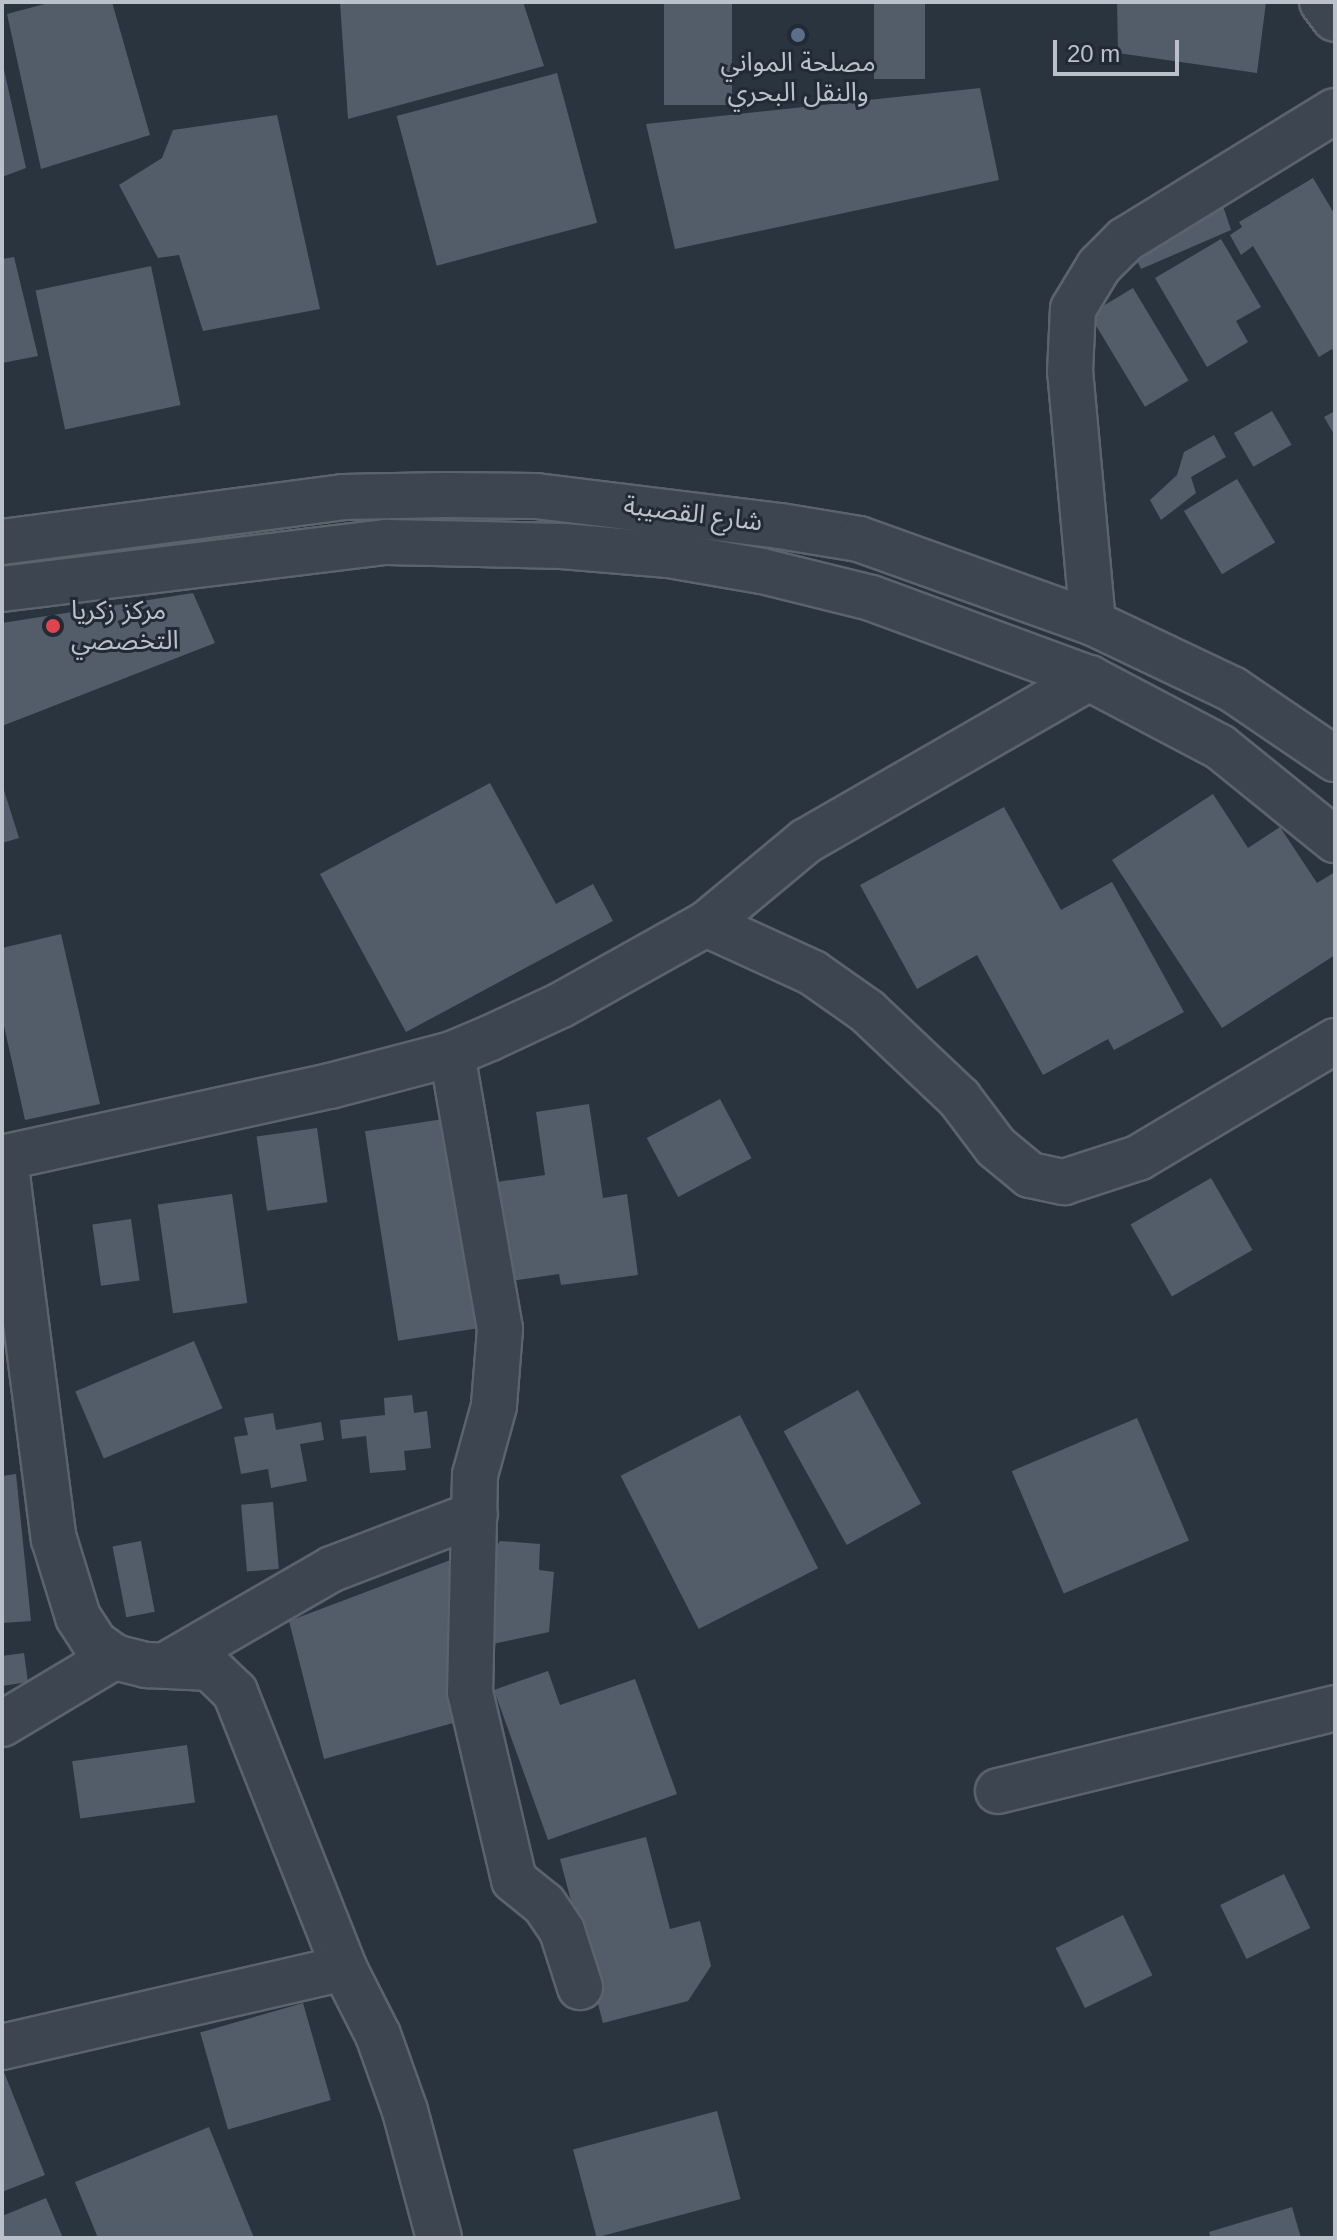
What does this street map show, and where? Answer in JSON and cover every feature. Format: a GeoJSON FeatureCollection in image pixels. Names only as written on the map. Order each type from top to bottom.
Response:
{"type":"FeatureCollection","features":[{"type":"Feature","properties":{"kind":"street"},"geometry":{"type":"LineString","coordinates":[[1322,2],[1335,19]]}},
{"type":"Feature","properties":{"kind":"street"},"geometry":{"type":"LineString","coordinates":[[1093,623],[1070,372],[1073,309],[1099,266],[1125,240],[1335,111]]}},
{"type":"Feature","properties":{"kind":"street","name":"شارع القصيبة"},"geometry":{"type":"LineString","coordinates":[[2,542],[343,497],[536,496],[859,539],[1093,623],[1232,689],[1335,759]]}},
{"type":"Feature","properties":{"kind":"street"},"geometry":{"type":"LineString","coordinates":[[2,589],[387,542],[562,546],[715,563],[871,598],[1089,678],[1220,747],[1335,840]]}},
{"type":"Feature","properties":{"kind":"street"},"geometry":{"type":"LineString","coordinates":[[439,2238],[405,2111],[378,2035],[344,1968],[235,1692],[210,1668],[169,1663],[147,1665],[114,1657],[95,1643],[78,1617],[60,1566],[3,1158],[452,1054],[561,1005],[706,924],[806,841],[1089,678]]}},
{"type":"Feature","properties":{"kind":"street"},"geometry":{"type":"LineString","coordinates":[[706,924],[813,973],[867,1011],[959,1098],[996,1147],[1030,1175],[1064,1182],[1138,1158],[1335,1041]]}},
{"type":"Feature","properties":{"kind":"street"},"geometry":{"type":"LineString","coordinates":[[452,1054],[500,1329],[494,1406],[475,1475],[467,1657],[484,1761],[514,1880],[544,1904],[562,1931],[580,1987]]}},
{"type":"Feature","properties":{"kind":"street"},"geometry":{"type":"LineString","coordinates":[[169,1663],[332,1569],[475,1514]]}},
{"type":"Feature","properties":{"kind":"street"},"geometry":{"type":"LineString","coordinates":[[2,1724],[114,1657]]}},
{"type":"Feature","properties":{"kind":"street"},"geometry":{"type":"LineString","coordinates":[[998,1791],[1335,1708]]}},
{"type":"Feature","properties":{"kind":"street"},"geometry":{"type":"LineString","coordinates":[[2,2047],[344,1968]]}},
{"type":"Feature","properties":{"kind":"building"},"geometry":{"type":"Polygon","coordinates":[[[52,2],[112,2],[150,135],[41,169],[7,14],[52,2]]]}},
{"type":"Feature","properties":{"kind":"building"},"geometry":{"type":"Polygon","coordinates":[[[340,2],[523,2],[544,66],[348,119],[340,2]]]}},
{"type":"Feature","properties":{"kind":"building"},"geometry":{"type":"Polygon","coordinates":[[[664,2],[732,2],[732,105],[664,105],[664,2]]]}},
{"type":"Feature","properties":{"kind":"building"},"geometry":{"type":"Polygon","coordinates":[[[874,2],[925,2],[925,79],[874,79],[874,2]]]}},
{"type":"Feature","properties":{"kind":"building"},"geometry":{"type":"Polygon","coordinates":[[[1117,2],[1266,2],[1257,73],[1118,53],[1117,2]]]}},
{"type":"Feature","properties":{"kind":"building"},"geometry":{"type":"Polygon","coordinates":[[[2,61],[26,168],[2,177],[2,61]]]}},
{"type":"Feature","properties":{"kind":"building"},"geometry":{"type":"Polygon","coordinates":[[[557,73],[597,223],[437,266],[397,116],[557,73]]]}},
{"type":"Feature","properties":{"kind":"building"},"geometry":{"type":"Polygon","coordinates":[[[980,88],[999,180],[675,249],[646,124],[980,88]]]}},
{"type":"Feature","properties":{"kind":"building"},"geometry":{"type":"Polygon","coordinates":[[[277,115],[320,309],[203,331],[179,255],[158,258],[119,185],[162,158],[173,130],[277,115]]]}},
{"type":"Feature","properties":{"kind":"building"},"geometry":{"type":"Polygon","coordinates":[[[1313,178],[1335,215],[1335,354],[1332,349],[1319,357],[1253,246],[1241,255],[1230,235],[1242,227],[1239,222],[1313,178]]]}},
{"type":"Feature","properties":{"kind":"building"},"geometry":{"type":"Polygon","coordinates":[[[1222,203],[1231,230],[1141,269],[1131,248],[1222,203]]]}},
{"type":"Feature","properties":{"kind":"building"},"geometry":{"type":"Polygon","coordinates":[[[1221,239],[1261,307],[1236,321],[1248,342],[1207,367],[1155,278],[1221,239]]]}},
{"type":"Feature","properties":{"kind":"building"},"geometry":{"type":"Polygon","coordinates":[[[14,257],[38,356],[2,363],[2,259],[14,257]]]}},
{"type":"Feature","properties":{"kind":"building"},"geometry":{"type":"Polygon","coordinates":[[[151,266],[181,405],[65,429],[36,291],[151,266]]]}},
{"type":"Feature","properties":{"kind":"building"},"geometry":{"type":"Polygon","coordinates":[[[1133,288],[1189,381],[1145,407],[1089,314],[1133,288]]]}},
{"type":"Feature","properties":{"kind":"building"},"geometry":{"type":"Polygon","coordinates":[[[1272,411],[1292,445],[1253,467],[1234,433],[1272,411]]]}},
{"type":"Feature","properties":{"kind":"building"},"geometry":{"type":"Polygon","coordinates":[[[1335,411],[1335,436],[1324,417],[1335,411]]]}},
{"type":"Feature","properties":{"kind":"building"},"geometry":{"type":"Polygon","coordinates":[[[1214,435],[1226,457],[1191,477],[1196,493],[1161,520],[1150,500],[1177,475],[1184,452],[1214,435]]]}},
{"type":"Feature","properties":{"kind":"building"},"geometry":{"type":"Polygon","coordinates":[[[1237,479],[1275,542],[1222,574],[1184,511],[1237,479]]]}},
{"type":"Feature","properties":{"kind":"building"},"geometry":{"type":"Polygon","coordinates":[[[193,593],[215,643],[2,726],[2,623],[193,593]]]}},
{"type":"Feature","properties":{"kind":"building"},"geometry":{"type":"Polygon","coordinates":[[[490,783],[556,904],[593,884],[613,921],[406,1032],[320,874],[490,783]]]}},
{"type":"Feature","properties":{"kind":"building"},"geometry":{"type":"Polygon","coordinates":[[[2,784],[19,838],[2,843],[2,784]]]}},
{"type":"Feature","properties":{"kind":"building"},"geometry":{"type":"Polygon","coordinates":[[[1213,794],[1248,848],[1280,827],[1317,883],[1335,872],[1335,955],[1222,1028],[1112,860],[1213,794]]]}},
{"type":"Feature","properties":{"kind":"building"},"geometry":{"type":"Polygon","coordinates":[[[1004,807],[1061,910],[1112,882],[1184,1012],[1114,1050],[1108,1039],[1043,1075],[977,955],[917,989],[860,885],[1004,807]]]}},
{"type":"Feature","properties":{"kind":"building"},"geometry":{"type":"Polygon","coordinates":[[[61,934],[100,1104],[25,1120],[2,1017],[2,948],[61,934]]]}},
{"type":"Feature","properties":{"kind":"building"},"geometry":{"type":"Polygon","coordinates":[[[720,1099],[751,1158],[678,1197],[647,1138],[720,1099]]]}},
{"type":"Feature","properties":{"kind":"building"},"geometry":{"type":"Polygon","coordinates":[[[589,1104],[603,1198],[627,1194],[638,1275],[561,1285],[559,1274],[511,1281],[497,1182],[545,1175],[536,1112],[589,1104]]]}},
{"type":"Feature","properties":{"kind":"building"},"geometry":{"type":"Polygon","coordinates":[[[443,1119],[476,1328],[398,1341],[365,1131],[443,1119]]]}},
{"type":"Feature","properties":{"kind":"building"},"geometry":{"type":"Polygon","coordinates":[[[317,1128],[327,1202],[267,1211],[257,1136],[317,1128]]]}},
{"type":"Feature","properties":{"kind":"building"},"geometry":{"type":"Polygon","coordinates":[[[1211,1178],[1252,1250],[1172,1296],[1130,1224],[1211,1178]]]}},
{"type":"Feature","properties":{"kind":"building"},"geometry":{"type":"Polygon","coordinates":[[[232,1194],[247,1303],[173,1313],[158,1204],[232,1194]]]}},
{"type":"Feature","properties":{"kind":"building"},"geometry":{"type":"Polygon","coordinates":[[[131,1219],[140,1280],[101,1286],[92,1224],[131,1219]]]}},
{"type":"Feature","properties":{"kind":"building"},"geometry":{"type":"Polygon","coordinates":[[[194,1341],[223,1408],[104,1459],[75,1391],[194,1341]]]}},
{"type":"Feature","properties":{"kind":"building"},"geometry":{"type":"Polygon","coordinates":[[[858,1390],[921,1504],[847,1545],[784,1431],[858,1390]]]}},
{"type":"Feature","properties":{"kind":"building"},"geometry":{"type":"Polygon","coordinates":[[[412,1395],[414,1413],[427,1411],[431,1448],[404,1451],[406,1470],[370,1473],[366,1436],[342,1439],[340,1420],[385,1415],[384,1398],[412,1395]]]}},
{"type":"Feature","properties":{"kind":"building"},"geometry":{"type":"Polygon","coordinates":[[[273,1413],[276,1430],[321,1422],[324,1440],[300,1444],[307,1481],[271,1488],[268,1469],[241,1474],[234,1437],[248,1435],[244,1418],[273,1413]]]}},
{"type":"Feature","properties":{"kind":"building"},"geometry":{"type":"Polygon","coordinates":[[[740,1415],[818,1568],[699,1629],[621,1476],[740,1415]]]}},
{"type":"Feature","properties":{"kind":"building"},"geometry":{"type":"Polygon","coordinates":[[[1137,1418],[1189,1540],[1064,1594],[1012,1471],[1137,1418]]]}},
{"type":"Feature","properties":{"kind":"building"},"geometry":{"type":"Polygon","coordinates":[[[16,1474],[31,1621],[2,1623],[2,1476],[16,1474]]]}},
{"type":"Feature","properties":{"kind":"building"},"geometry":{"type":"Polygon","coordinates":[[[273,1502],[279,1569],[247,1572],[241,1505],[273,1502]]]}},
{"type":"Feature","properties":{"kind":"building"},"geometry":{"type":"Polygon","coordinates":[[[141,1541],[155,1612],[126,1617],[113,1547],[141,1541]]]}},
{"type":"Feature","properties":{"kind":"building"},"geometry":{"type":"Polygon","coordinates":[[[500,1541],[540,1544],[539,1570],[554,1572],[549,1632],[493,1644],[490,1556],[500,1541]]]}},
{"type":"Feature","properties":{"kind":"building"},"geometry":{"type":"Polygon","coordinates":[[[461,1556],[453,1723],[324,1759],[289,1621],[461,1556]]]}},
{"type":"Feature","properties":{"kind":"building"},"geometry":{"type":"Polygon","coordinates":[[[24,1653],[28,1682],[2,1686],[2,1656],[24,1653]]]}},
{"type":"Feature","properties":{"kind":"building"},"geometry":{"type":"Polygon","coordinates":[[[548,1671],[560,1705],[635,1679],[677,1794],[548,1840],[494,1690],[548,1671]]]}},
{"type":"Feature","properties":{"kind":"building"},"geometry":{"type":"Polygon","coordinates":[[[187,1745],[195,1802],[80,1819],[72,1761],[187,1745]]]}},
{"type":"Feature","properties":{"kind":"building"},"geometry":{"type":"Polygon","coordinates":[[[646,1837],[670,1929],[700,1921],[711,1966],[688,2001],[603,2023],[560,1859],[646,1837]]]}},
{"type":"Feature","properties":{"kind":"building"},"geometry":{"type":"Polygon","coordinates":[[[1284,1874],[1310,1928],[1246,1959],[1220,1905],[1284,1874]]]}},
{"type":"Feature","properties":{"kind":"building"},"geometry":{"type":"Polygon","coordinates":[[[1123,1915],[1152,1975],[1085,2008],[1056,1948],[1123,1915]]]}},
{"type":"Feature","properties":{"kind":"building"},"geometry":{"type":"Polygon","coordinates":[[[303,2003],[331,2100],[228,2130],[200,2032],[303,2003]]]}},
{"type":"Feature","properties":{"kind":"building"},"geometry":{"type":"Polygon","coordinates":[[[2,2067],[45,2175],[2,2192],[2,2067]]]}},
{"type":"Feature","properties":{"kind":"building"},"geometry":{"type":"Polygon","coordinates":[[[717,2111],[741,2199],[597,2237],[573,2150],[717,2111]]]}},
{"type":"Feature","properties":{"kind":"building"},"geometry":{"type":"Polygon","coordinates":[[[209,2127],[254,2238],[98,2238],[75,2182],[209,2127]]]}},
{"type":"Feature","properties":{"kind":"building"},"geometry":{"type":"Polygon","coordinates":[[[46,2198],[63,2238],[2,2238],[2,2216],[46,2198]]]}},
{"type":"Feature","properties":{"kind":"building"},"geometry":{"type":"Polygon","coordinates":[[[1292,2207],[1301,2238],[1211,2238],[1209,2232],[1292,2207]]]}},
{"type":"Feature","properties":{"kind":"place","name":"مصلحة المواني والنقل البحري"},"geometry":{"type":"Point","coordinates":[798,35]}},
{"type":"Feature","properties":{"kind":"place","name":"مركز زكريا التخصصي"},"geometry":{"type":"Point","coordinates":[53,626]}}]}
